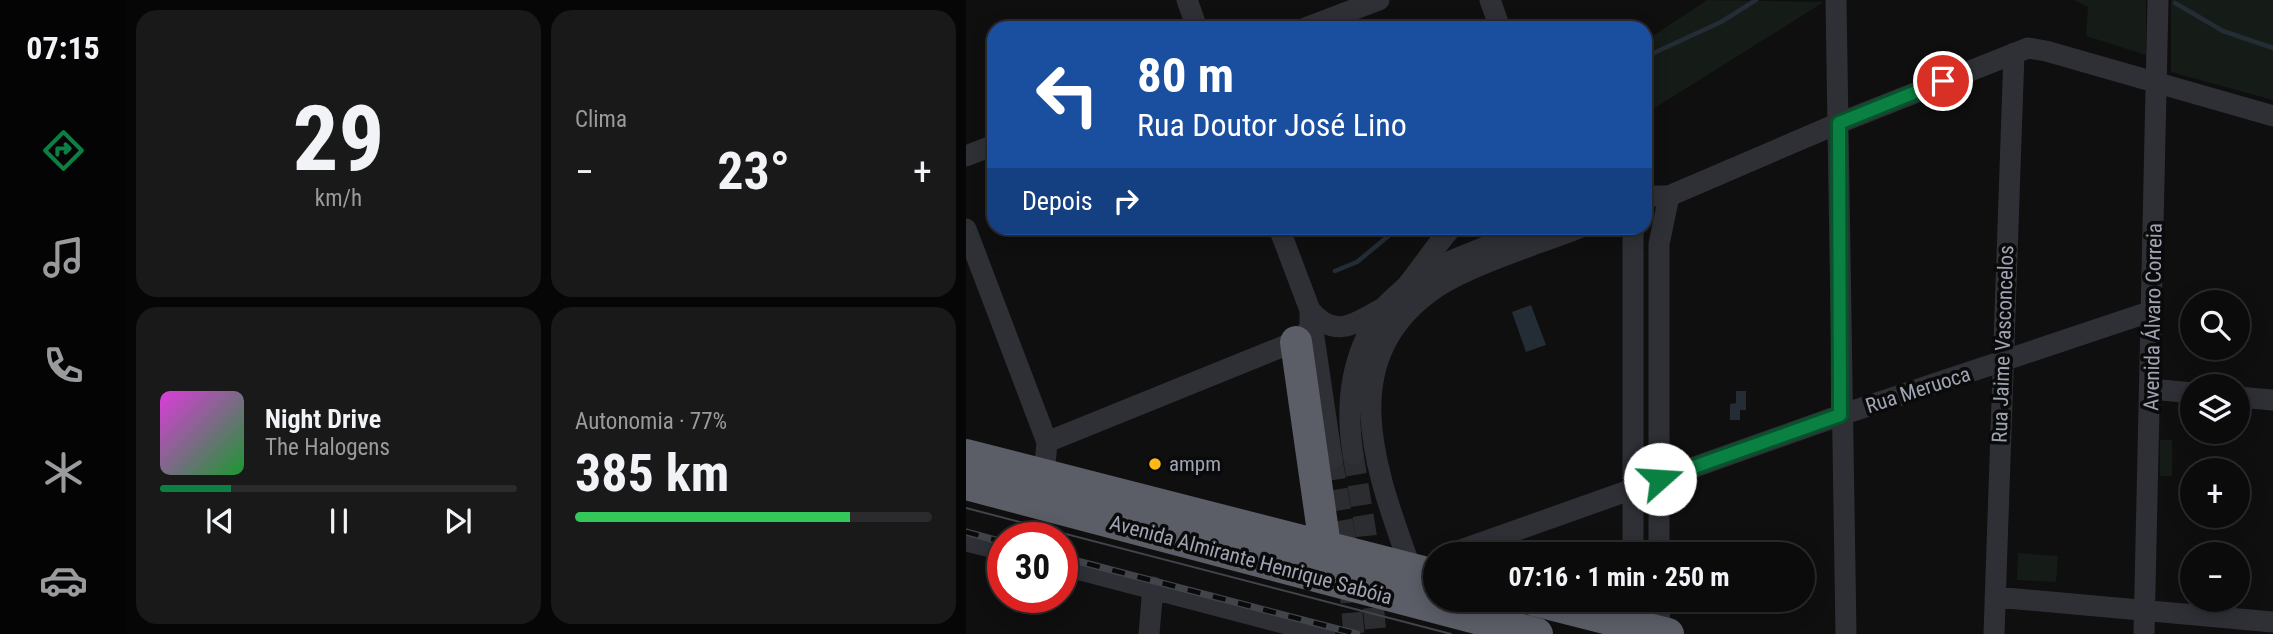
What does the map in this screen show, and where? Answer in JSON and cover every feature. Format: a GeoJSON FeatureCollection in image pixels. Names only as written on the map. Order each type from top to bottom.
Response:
{"type":"FeatureCollection","features":[{"type":"Feature","properties":{"kind":"highway"},"geometry":{"type":"LineString","coordinates":[[1296,342],[1325,547]]}},
{"type":"Feature","properties":{"kind":"highway","name":"Avenida Almirante Henrique Sabóia"},"geometry":{"type":"LineString","coordinates":[[966,455],[1423,572]]}},
{"type":"Feature","properties":{"kind":"highway","name":"Avenida Almirante Henrique Sabóia"},"geometry":{"type":"LineString","coordinates":[[966,484],[1537,634]]}},
{"type":"Feature","properties":{"kind":"highway"},"geometry":{"type":"LineString","coordinates":[[1630,612],[1667,634]]}},
{"type":"Feature","properties":{"kind":"street"},"geometry":{"type":"LineString","coordinates":[[1187,0],[1194,21]]}},
{"type":"Feature","properties":{"kind":"street"},"geometry":{"type":"LineString","coordinates":[[1324,21],[1379,0]]}},
{"type":"Feature","properties":{"kind":"street"},"geometry":{"type":"LineString","coordinates":[[1490,0],[1498,21]]}},
{"type":"Feature","properties":{"kind":"street"},"geometry":{"type":"LineString","coordinates":[[1836,0],[1840,415],[1846,634]]}},
{"type":"Feature","properties":{"kind":"street","name":"Avenida Álvaro Correia"},"geometry":{"type":"LineString","coordinates":[[2144,634],[2158,0]]}},
{"type":"Feature","properties":{"kind":"street"},"geometry":{"type":"LineString","coordinates":[[1652,196],[1669,196],[1839,123],[2028,48],[2273,116]]}},
{"type":"Feature","properties":{"kind":"street","name":"Rua Jaime Vasconcelos"},"geometry":{"type":"LineString","coordinates":[[1994,634],[2014,53]]}},
{"type":"Feature","properties":{"kind":"street"},"geometry":{"type":"LineString","coordinates":[[966,156],[987,148]]}},
{"type":"Feature","properties":{"kind":"street"},"geometry":{"type":"LineString","coordinates":[[1659,542],[1659,244],[1669,196]]}},
{"type":"Feature","properties":{"kind":"street"},"geometry":{"type":"LineString","coordinates":[[966,229],[1047,442],[1044,476]]}},
{"type":"Feature","properties":{"kind":"street"},"geometry":{"type":"LineString","coordinates":[[1282,235],[1310,310],[1343,457],[1353,370],[1384,308]]}},
{"type":"Feature","properties":{"kind":"street"},"geometry":{"type":"LineString","coordinates":[[1423,572],[1376,469],[1369,404],[1383,352],[1447,235]]}},
{"type":"Feature","properties":{"kind":"street"},"geometry":{"type":"LineString","coordinates":[[1412,295],[1430,270],[1515,235]]}},
{"type":"Feature","properties":{"kind":"street"},"geometry":{"type":"LineString","coordinates":[[1310,310],[1328,327],[1341,328],[1412,295],[1562,235]]}},
{"type":"Feature","properties":{"kind":"street"},"geometry":{"type":"LineString","coordinates":[[1632,235],[1633,542]]}},
{"type":"Feature","properties":{"kind":"street"},"geometry":{"type":"LineString","coordinates":[[1047,442],[1296,342],[1308,332],[1310,310]]}},
{"type":"Feature","properties":{"kind":"street","name":"Rua Meruoca"},"geometry":{"type":"LineString","coordinates":[[1483,542],[1840,415],[2152,312]]}},
{"type":"Feature","properties":{"kind":"street"},"geometry":{"type":"LineString","coordinates":[[2151,389],[2180,392]]}},
{"type":"Feature","properties":{"kind":"street"},"geometry":{"type":"LineString","coordinates":[[2250,398],[2273,400]]}},
{"type":"Feature","properties":{"kind":"street"},"geometry":{"type":"LineString","coordinates":[[966,541],[987,546]]}},
{"type":"Feature","properties":{"kind":"street"},"geometry":{"type":"LineString","coordinates":[[1078,569],[1325,634]]}},
{"type":"Feature","properties":{"kind":"street"},"geometry":{"type":"LineString","coordinates":[[1149,634],[1153,587]]}},
{"type":"Feature","properties":{"kind":"street"},"geometry":{"type":"LineString","coordinates":[[1995,597],[2273,622]]}},
{"type":"Feature","properties":{"kind":"street"},"geometry":{"type":"LineString","coordinates":[[1659,612],[1660,622],[1667,634]]}},
{"type":"Feature","properties":{"kind":"shaded area"},"geometry":{"type":"Polygon","coordinates":[[[1707,0],[1824,2],[1652,110],[1652,36],[1707,0]]]}},
{"type":"Feature","properties":{"kind":"shaded area"},"geometry":{"type":"Polygon","coordinates":[[[2074,0],[2146,0],[2146,55],[2086,36],[2088,7],[2074,0]]]}},
{"type":"Feature","properties":{"kind":"shaded area"},"geometry":{"type":"Polygon","coordinates":[[[2171,0],[2273,0],[2273,100],[2171,72],[2171,0]]]}},
{"type":"Feature","properties":{"kind":"shaded area"},"geometry":{"type":"Polygon","coordinates":[[[1531,305],[1546,345],[1526,352],[1512,312],[1531,305]]]}},
{"type":"Feature","properties":{"kind":"shaded area"},"geometry":{"type":"Polygon","coordinates":[[[1736,391],[1746,391],[1746,410],[1740,410],[1740,420],[1730,420],[1730,404],[1736,403],[1736,391]]]}},
{"type":"Feature","properties":{"kind":"shaded area"},"geometry":{"type":"Polygon","coordinates":[[[2160,440],[2172,440],[2172,476],[2160,476],[2160,440]]]}},
{"type":"Feature","properties":{"kind":"shaded area"},"geometry":{"type":"Polygon","coordinates":[[[2018,553],[2058,556],[2056,582],[2017,580],[2018,553]]]}},
{"type":"Feature","properties":{"kind":"waterway"},"geometry":{"type":"LineString","coordinates":[[1652,54],[1721,22],[1756,0]]}},
{"type":"Feature","properties":{"kind":"waterway"},"geometry":{"type":"LineString","coordinates":[[2175,3],[2223,31],[2273,48]]}},
{"type":"Feature","properties":{"kind":"waterway"},"geometry":{"type":"LineString","coordinates":[[1335,271],[1357,262],[1390,235]]}},
{"type":"Feature","properties":{"kind":"tunnel"},"geometry":{"type":"LineString","coordinates":[[1353,454],[1366,534],[1376,634]]}},
{"type":"Feature","properties":{"kind":"tunnel"},"geometry":{"type":"LineString","coordinates":[[1332,459],[1345,537],[1354,634]]}},
{"type":"Feature","properties":{"kind":"tram line"},"geometry":{"type":"LineString","coordinates":[[966,508],[1451,634]]}},
{"type":"Feature","properties":{"kind":"railway"},"geometry":{"type":"LineString","coordinates":[[966,532],[987,538]]}},
{"type":"Feature","properties":{"kind":"railway"},"geometry":{"type":"LineString","coordinates":[[1078,561],[1357,634]]}},
{"type":"Feature","properties":{"kind":"place","name":"ampm"},"geometry":{"type":"Point","coordinates":[1155,464]}},
{"type":"Feature","properties":{"kind":"route"},"geometry":{"type":"LineString","coordinates":[[1660,479],[1840,415],[1839,123],[1943,81]]}}]}
